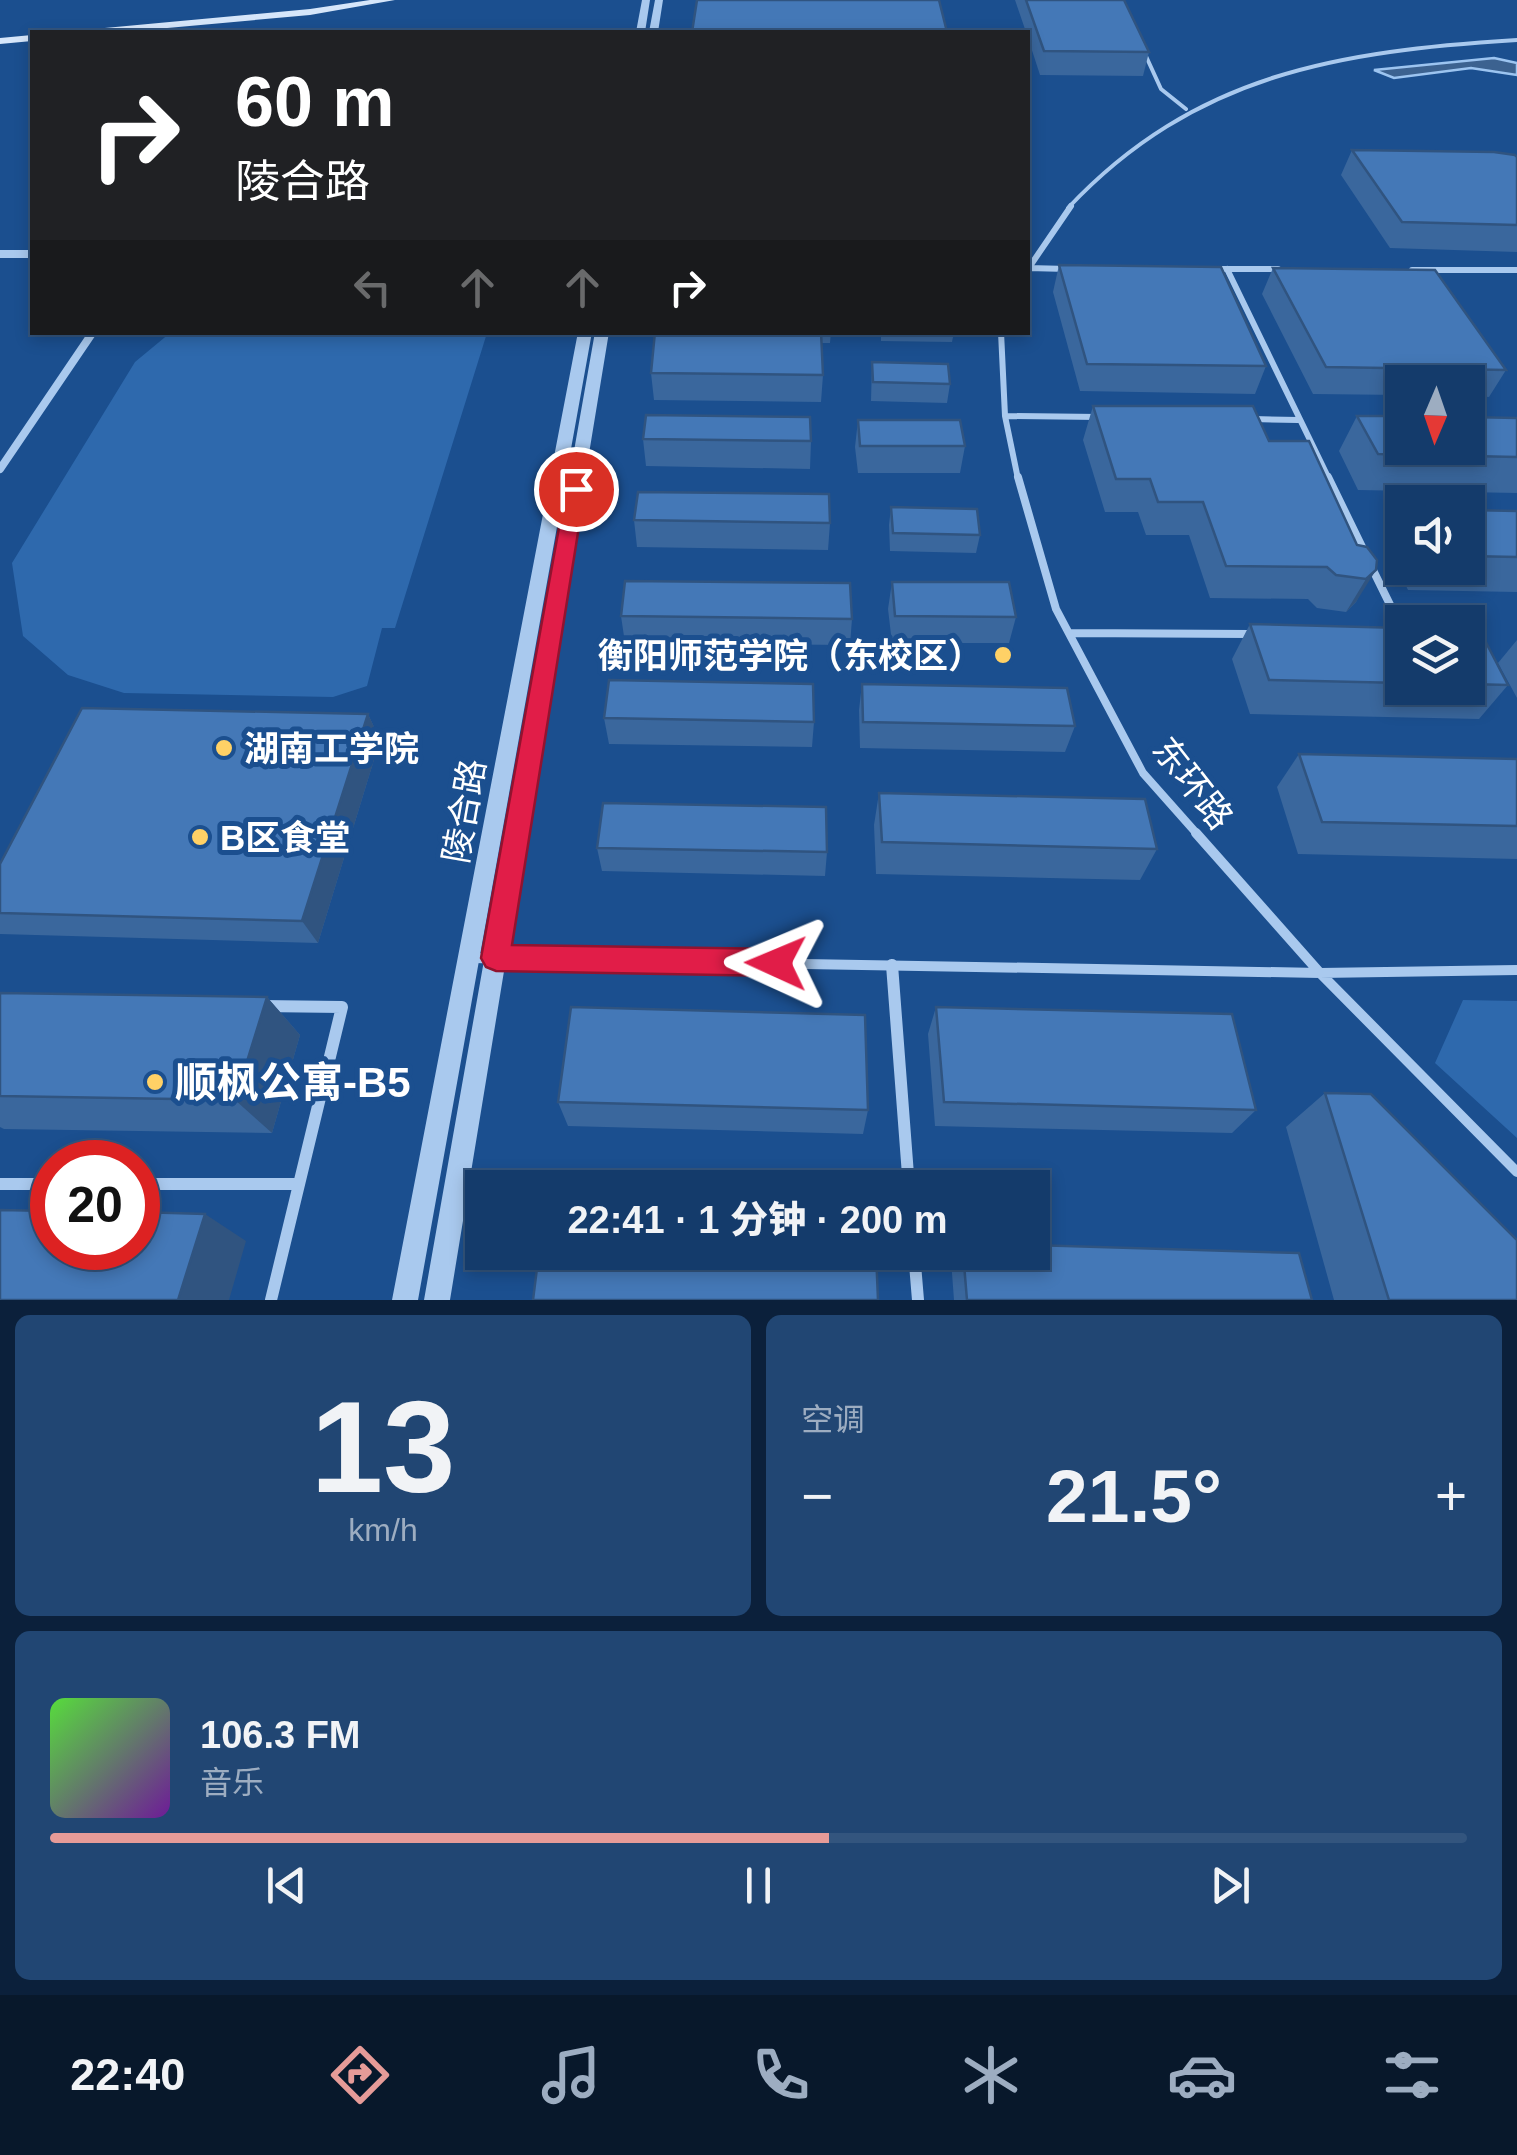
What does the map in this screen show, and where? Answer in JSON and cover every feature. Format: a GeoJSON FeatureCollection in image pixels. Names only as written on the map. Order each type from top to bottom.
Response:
{"type":"FeatureCollection","features":[{"type":"Feature","properties":{"kind":"main road"},"geometry":{"type":"LineString","coordinates":[[116,30],[310,12],[390,0]]}},
{"type":"Feature","properties":{"kind":"main road"},"geometry":{"type":"LineString","coordinates":[[0,41],[30,38]]}},
{"type":"Feature","properties":{"kind":"street"},"geometry":{"type":"LineString","coordinates":[[640,30],[646,0]]}},
{"type":"Feature","properties":{"kind":"street"},"geometry":{"type":"LineString","coordinates":[[653,30],[659,0]]}},
{"type":"Feature","properties":{"kind":"street"},"geometry":{"type":"LineString","coordinates":[[0,254],[30,254]]}},
{"type":"Feature","properties":{"kind":"street"},"geometry":{"type":"LineString","coordinates":[[0,469],[91,335]]}},
{"type":"Feature","properties":{"kind":"street","name":"陵合路"},"geometry":{"type":"LineString","coordinates":[[405,1300],[584,335]]}},
{"type":"Feature","properties":{"kind":"street","name":"陵合路"},"geometry":{"type":"LineString","coordinates":[[437,1300],[601,335]]}},
{"type":"Feature","properties":{"kind":"street"},"geometry":{"type":"LineString","coordinates":[[892,965],[908,1170]]}},
{"type":"Feature","properties":{"kind":"street"},"geometry":{"type":"LineString","coordinates":[[248,1005],[342,1007],[270,1300]]}},
{"type":"Feature","properties":{"kind":"street"},"geometry":{"type":"LineString","coordinates":[[0,1184],[30,1184]]}},
{"type":"Feature","properties":{"kind":"street"},"geometry":{"type":"LineString","coordinates":[[160,1184],[299,1184]]}},
{"type":"Feature","properties":{"kind":"street"},"geometry":{"type":"LineString","coordinates":[[916,1270],[918,1300]]}},
{"type":"Feature","properties":{"kind":"lane"},"geometry":{"type":"LineString","coordinates":[[1138,39],[1161,89],[1186,109]]}},
{"type":"Feature","properties":{"kind":"lane"},"geometry":{"type":"LineString","coordinates":[[1030,266],[1092,181],[1153,129],[1186,109],[1248,85],[1355,54],[1517,40]]}},
{"type":"Feature","properties":{"kind":"lane"},"geometry":{"type":"LineString","coordinates":[[1030,269],[1088,268]]}},
{"type":"Feature","properties":{"kind":"lane"},"geometry":{"type":"LineString","coordinates":[[1207,269],[1285,269]]}},
{"type":"Feature","properties":{"kind":"lane"},"geometry":{"type":"LineString","coordinates":[[1227,269],[1389,605]]}},
{"type":"Feature","properties":{"kind":"lane"},"geometry":{"type":"LineString","coordinates":[[1401,270],[1517,270]]}},
{"type":"Feature","properties":{"kind":"lane","name":"东环路"},"geometry":{"type":"LineString","coordinates":[[1001,335],[1005,416],[1012,458],[1056,609],[1143,773],[1320,973],[1517,1172]]}},
{"type":"Feature","properties":{"kind":"lane"},"geometry":{"type":"LineString","coordinates":[[1005,416],[1102,417]]}},
{"type":"Feature","properties":{"kind":"lane"},"geometry":{"type":"LineString","coordinates":[[1240,419],[1298,420]]}},
{"type":"Feature","properties":{"kind":"lane"},"geometry":{"type":"LineString","coordinates":[[1070,633],[1266,634]]}},
{"type":"Feature","properties":{"kind":"lane"},"geometry":{"type":"LineString","coordinates":[[470,958],[1320,973],[1517,970]]}},
{"type":"Feature","properties":{"kind":"shaded area"},"geometry":{"type":"Polygon","coordinates":[[[1494,58],[1517,63],[1517,75],[1471,68],[1394,78],[1374,70],[1494,58]]]}},
{"type":"Feature","properties":{"kind":"shaded area"},"geometry":{"type":"Polygon","coordinates":[[[168,335],[486,335],[395,628],[382,628],[367,686],[333,697],[124,693],[68,675],[23,636],[12,563],[135,362],[168,335]]]}},
{"type":"Feature","properties":{"kind":"shaded area"},"geometry":{"type":"Polygon","coordinates":[[[1463,1000],[1517,1001],[1517,1138],[1435,1063],[1463,1000]]]}},
{"type":"Feature","properties":{"kind":"building"},"geometry":{"type":"Polygon","coordinates":[[[697,0],[939,0],[946,30],[692,30],[697,0]]]}},
{"type":"Feature","properties":{"kind":"building"},"geometry":{"type":"Polygon","coordinates":[[[1026,0],[1124,0],[1149,52],[1044,51],[1026,0]]]}},
{"type":"Feature","properties":{"kind":"building"},"geometry":{"type":"Polygon","coordinates":[[[1352,150],[1515,155],[1517,225],[1402,222],[1352,150]]]}},
{"type":"Feature","properties":{"kind":"building"},"geometry":{"type":"Polygon","coordinates":[[[1059,265],[1221,267],[1266,366],[1087,364],[1059,265]]]}},
{"type":"Feature","properties":{"kind":"building"},"geometry":{"type":"Polygon","coordinates":[[[1273,268],[1435,270],[1506,370],[1485,370],[1485,365],[1326,367],[1273,268]]]}},
{"type":"Feature","properties":{"kind":"building"},"geometry":{"type":"Polygon","coordinates":[[[655,335],[821,335],[823,375],[651,373],[655,335]]]}},
{"type":"Feature","properties":{"kind":"building"},"geometry":{"type":"Polygon","coordinates":[[[872,362],[948,364],[950,384],[873,382],[872,362]]]}},
{"type":"Feature","properties":{"kind":"building"},"geometry":{"type":"Polygon","coordinates":[[[1093,406],[1253,406],[1269,441],[1309,441],[1357,545],[1367,547],[1377,560],[1376,570],[1366,579],[1336,575],[1327,567],[1226,566],[1203,502],[1158,502],[1150,479],[1116,479],[1093,406]]]}},
{"type":"Feature","properties":{"kind":"building"},"geometry":{"type":"Polygon","coordinates":[[[646,415],[810,417],[811,441],[643,439],[646,415]]]}},
{"type":"Feature","properties":{"kind":"building"},"geometry":{"type":"Polygon","coordinates":[[[1357,416],[1385,416],[1385,454],[1378,454],[1357,416]]]}},
{"type":"Feature","properties":{"kind":"building"},"geometry":{"type":"Polygon","coordinates":[[[1485,417],[1517,418],[1517,457],[1485,456],[1485,417]]]}},
{"type":"Feature","properties":{"kind":"building"},"geometry":{"type":"Polygon","coordinates":[[[858,420],[960,420],[965,446],[860,446],[858,420]]]}},
{"type":"Feature","properties":{"kind":"building"},"geometry":{"type":"Polygon","coordinates":[[[638,492],[829,494],[830,523],[634,520],[638,492]]]}},
{"type":"Feature","properties":{"kind":"building"},"geometry":{"type":"Polygon","coordinates":[[[891,507],[977,509],[980,535],[893,533],[891,507]]]}},
{"type":"Feature","properties":{"kind":"building"},"geometry":{"type":"Polygon","coordinates":[[[1485,510],[1517,511],[1517,557],[1485,556],[1485,510]]]}},
{"type":"Feature","properties":{"kind":"building"},"geometry":{"type":"Polygon","coordinates":[[[625,581],[850,583],[852,619],[621,616],[625,581]]]}},
{"type":"Feature","properties":{"kind":"building"},"geometry":{"type":"Polygon","coordinates":[[[892,582],[1009,582],[1016,617],[895,616],[892,582]]]}},
{"type":"Feature","properties":{"kind":"building"},"geometry":{"type":"Polygon","coordinates":[[[1250,624],[1385,628],[1385,683],[1269,680],[1250,624]]]}},
{"type":"Feature","properties":{"kind":"building"},"geometry":{"type":"Polygon","coordinates":[[[1485,641],[1508,685],[1485,684],[1485,641]]]}},
{"type":"Feature","properties":{"kind":"building"},"geometry":{"type":"Polygon","coordinates":[[[609,680],[813,684],[814,722],[604,718],[609,680]]]}},
{"type":"Feature","properties":{"kind":"building"},"geometry":{"type":"Polygon","coordinates":[[[862,684],[1067,688],[1075,726],[863,722],[862,684]]]}},
{"type":"Feature","properties":{"kind":"building","name":"B区食堂"},"geometry":{"type":"Polygon","coordinates":[[[82,708],[368,714],[302,921],[0,913],[0,864],[82,708]]]}},
{"type":"Feature","properties":{"kind":"building"},"geometry":{"type":"Polygon","coordinates":[[[1299,754],[1517,759],[1517,826],[1322,822],[1299,754]]]}},
{"type":"Feature","properties":{"kind":"building"},"geometry":{"type":"Polygon","coordinates":[[[879,793],[1145,799],[1157,849],[882,842],[879,793]]]}},
{"type":"Feature","properties":{"kind":"building"},"geometry":{"type":"Polygon","coordinates":[[[603,803],[826,807],[827,852],[597,848],[603,803]]]}},
{"type":"Feature","properties":{"kind":"building"},"geometry":{"type":"Polygon","coordinates":[[[0,993],[267,997],[235,1100],[0,1096],[0,993]]]}},
{"type":"Feature","properties":{"kind":"building"},"geometry":{"type":"Polygon","coordinates":[[[571,1007],[865,1015],[868,1110],[558,1102],[571,1007]]]}},
{"type":"Feature","properties":{"kind":"building"},"geometry":{"type":"Polygon","coordinates":[[[936,1007],[1232,1014],[1256,1110],[944,1102],[936,1007]]]}},
{"type":"Feature","properties":{"kind":"building"},"geometry":{"type":"Polygon","coordinates":[[[1325,1093],[1371,1094],[1517,1240],[1517,1300],[1389,1300],[1325,1093]]]}},
{"type":"Feature","properties":{"kind":"building"},"geometry":{"type":"Polygon","coordinates":[[[0,1210],[30,1211],[30,1270],[160,1270],[160,1213],[205,1214],[178,1300],[0,1300],[0,1210]]]}},
{"type":"Feature","properties":{"kind":"building"},"geometry":{"type":"Polygon","coordinates":[[[1050,1246],[1299,1253],[1312,1300],[967,1300],[964,1270],[1050,1270],[1050,1246]]]}},
{"type":"Feature","properties":{"kind":"building"},"geometry":{"type":"Polygon","coordinates":[[[537,1270],[877,1270],[878,1300],[533,1300],[537,1270]]]}},
{"type":"Feature","properties":{"kind":"place","name":"衡阳师范学院（东校区）"},"geometry":{"type":"Point","coordinates":[1003,655]}},
{"type":"Feature","properties":{"kind":"place","name":"湖南工学院"},"geometry":{"type":"Point","coordinates":[224,748]}},
{"type":"Feature","properties":{"kind":"place","name":"B区食堂"},"geometry":{"type":"Point","coordinates":[200,837]}},
{"type":"Feature","properties":{"kind":"place","name":"顺枫公寓-B5"},"geometry":{"type":"Point","coordinates":[155,1082]}},
{"type":"Feature","properties":{"kind":"route"},"geometry":{"type":"LineString","coordinates":[[576,489],[496,958],[776,963]]}}]}
